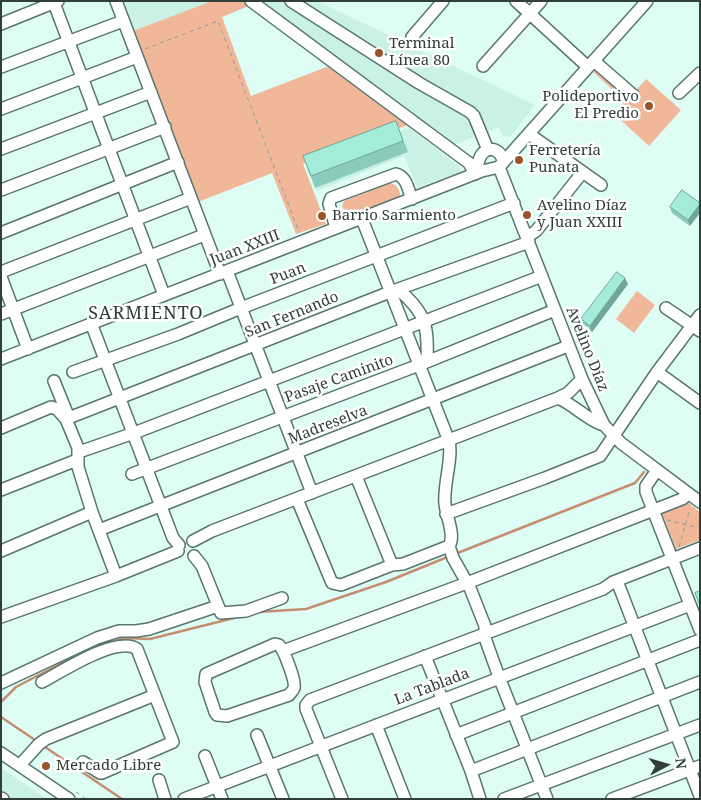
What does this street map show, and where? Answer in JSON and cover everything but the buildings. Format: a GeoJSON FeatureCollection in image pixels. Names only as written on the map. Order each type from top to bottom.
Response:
{"type":"FeatureCollection","features":[{"type":"Feature","properties":{"kind":"street"},"geometry":{"type":"LineString","coordinates":[[26,1],[30,13]]}},
{"type":"Feature","properties":{"kind":"street"},"geometry":{"type":"LineString","coordinates":[[116,1],[204,235],[241,308],[312,492]]}},
{"type":"Feature","properties":{"kind":"street"},"geometry":{"type":"LineString","coordinates":[[252,1],[469,163],[475,174]]}},
{"type":"Feature","properties":{"kind":"street"},"geometry":{"type":"LineString","coordinates":[[291,1],[418,83],[470,112],[474,116],[484,155],[481,164],[484,168],[497,166],[529,134],[646,1]]}},
{"type":"Feature","properties":{"kind":"street"},"geometry":{"type":"LineString","coordinates":[[412,37],[443,1]]}},
{"type":"Feature","properties":{"kind":"street"},"geometry":{"type":"LineString","coordinates":[[516,1],[591,64],[633,95]]}},
{"type":"Feature","properties":{"kind":"street"},"geometry":{"type":"LineString","coordinates":[[483,66],[541,1]]}},
{"type":"Feature","properties":{"kind":"street"},"geometry":{"type":"LineString","coordinates":[[1,24],[56,2],[68,41],[164,295]]}},
{"type":"Feature","properties":{"kind":"street"},"geometry":{"type":"LineString","coordinates":[[1,67],[123,21]]}},
{"type":"Feature","properties":{"kind":"street"},"geometry":{"type":"LineString","coordinates":[[1,108],[82,78],[136,55]]}},
{"type":"Feature","properties":{"kind":"street"},"geometry":{"type":"LineString","coordinates":[[679,93],[699,74]]}},
{"type":"Feature","properties":{"kind":"street"},"geometry":{"type":"LineString","coordinates":[[1,149],[151,92]]}},
{"type":"Feature","properties":{"kind":"street"},"geometry":{"type":"LineString","coordinates":[[1,190],[164,127]]}},
{"type":"Feature","properties":{"kind":"street"},"geometry":{"type":"LineString","coordinates":[[529,134],[601,185]]}},
{"type":"Feature","properties":{"kind":"street"},"geometry":{"type":"LineString","coordinates":[[475,174],[484,155],[493,149],[499,151],[502,156],[497,166]]}},
{"type":"Feature","properties":{"kind":"street"},"geometry":{"type":"LineString","coordinates":[[1,233],[178,162]]}},
{"type":"Feature","properties":{"kind":"street","name":"Juan XXIII"},"geometry":{"type":"LineString","coordinates":[[1,359],[497,166]]}},
{"type":"Feature","properties":{"kind":"street","name":"Avelino Díaz"},"geometry":{"type":"LineString","coordinates":[[497,166],[514,203],[568,346],[595,409],[604,425],[613,436],[694,498]]}},
{"type":"Feature","properties":{"kind":"street","name":"San Fernando"},"geometry":{"type":"LineString","coordinates":[[68,418],[528,239],[582,173]]}},
{"type":"Feature","properties":{"kind":"street"},"geometry":{"type":"LineString","coordinates":[[336,228],[329,204],[331,198],[396,174],[404,179],[412,199]]}},
{"type":"Feature","properties":{"kind":"street"},"geometry":{"type":"LineString","coordinates":[[1,272],[191,198]]}},
{"type":"Feature","properties":{"kind":"street","name":"Puan"},"geometry":{"type":"LineString","coordinates":[[73,372],[178,334],[514,203]]}},
{"type":"Feature","properties":{"kind":"street"},"geometry":{"type":"LineString","coordinates":[[362,219],[376,256],[394,291],[405,329],[423,363],[432,400],[449,441],[450,451],[444,492],[446,514],[452,538],[451,552],[467,583],[485,626],[485,638],[547,799]]}},
{"type":"Feature","properties":{"kind":"street"},"geometry":{"type":"LineString","coordinates":[[1,314],[204,235]]}},
{"type":"Feature","properties":{"kind":"street"},"geometry":{"type":"LineString","coordinates":[[1,276],[28,349]]}},
{"type":"Feature","properties":{"kind":"street"},"geometry":{"type":"LineString","coordinates":[[1,490],[134,433],[542,276]]}},
{"type":"Feature","properties":{"kind":"street"},"geometry":{"type":"LineString","coordinates":[[394,291],[416,307],[422,314],[428,351],[423,363]]}},
{"type":"Feature","properties":{"kind":"street"},"geometry":{"type":"LineString","coordinates":[[666,308],[696,328]]}},
{"type":"Feature","properties":{"kind":"street","name":"Pasaje Caminito"},"geometry":{"type":"LineString","coordinates":[[132,474],[423,363],[555,310]]}},
{"type":"Feature","properties":{"kind":"street"},"geometry":{"type":"LineString","coordinates":[[446,514],[597,457],[603,453],[658,372],[696,328],[700,315]]}},
{"type":"Feature","properties":{"kind":"street"},"geometry":{"type":"LineString","coordinates":[[91,323],[173,538],[184,558],[194,556]]}},
{"type":"Feature","properties":{"kind":"street","name":"Madreselva"},"geometry":{"type":"LineString","coordinates":[[99,530],[568,346]]}},
{"type":"Feature","properties":{"kind":"street"},"geometry":{"type":"LineString","coordinates":[[658,372],[700,403]]}},
{"type":"Feature","properties":{"kind":"street"},"geometry":{"type":"LineString","coordinates":[[3,613],[116,576],[178,548],[186,540],[193,541],[212,531],[558,398],[568,393],[582,379]]}},
{"type":"Feature","properties":{"kind":"street"},"geometry":{"type":"LineString","coordinates":[[54,381],[68,418],[78,456],[78,467],[92,512],[116,576]]}},
{"type":"Feature","properties":{"kind":"street"},"geometry":{"type":"LineString","coordinates":[[558,398],[595,422],[604,425]]}},
{"type":"Feature","properties":{"kind":"street"},"geometry":{"type":"LineString","coordinates":[[1,428],[51,407],[54,407],[68,418]]}},
{"type":"Feature","properties":{"kind":"street"},"geometry":{"type":"LineString","coordinates":[[657,470],[646,489],[700,630]]}},
{"type":"Feature","properties":{"kind":"street"},"geometry":{"type":"LineString","coordinates":[[356,476],[392,565]]}},
{"type":"Feature","properties":{"kind":"street"},"geometry":{"type":"LineString","coordinates":[[279,647],[294,684],[293,691],[224,717],[217,715],[205,682],[206,674],[279,647],[467,583],[654,514],[682,499],[694,498]]}},
{"type":"Feature","properties":{"kind":"street"},"geometry":{"type":"LineString","coordinates":[[297,499],[332,583],[341,585],[392,565],[451,552]]}},
{"type":"Feature","properties":{"kind":"street"},"geometry":{"type":"LineString","coordinates":[[1,550],[92,512]]}},
{"type":"Feature","properties":{"kind":"street"},"geometry":{"type":"LineString","coordinates":[[193,541],[197,548],[194,556]]}},
{"type":"Feature","properties":{"kind":"street"},"geometry":{"type":"LineString","coordinates":[[342,799],[306,710],[307,703],[312,699],[485,632],[603,589],[608,584],[619,586],[674,558],[700,548]]}},
{"type":"Feature","properties":{"kind":"street"},"geometry":{"type":"LineString","coordinates":[[194,556],[202,566],[221,613],[246,610],[282,598]]}},
{"type":"Feature","properties":{"kind":"street"},"geometry":{"type":"LineString","coordinates":[[619,586],[676,734],[695,768],[700,796]]}},
{"type":"Feature","properties":{"kind":"street","name":"La Tablada"},"geometry":{"type":"LineString","coordinates":[[184,799],[690,605]]}},
{"type":"Feature","properties":{"kind":"street"},"geometry":{"type":"LineString","coordinates":[[1,683],[97,638],[118,631],[149,629],[218,606]]}},
{"type":"Feature","properties":{"kind":"street"},"geometry":{"type":"LineString","coordinates":[[456,735],[700,640]]}},
{"type":"Feature","properties":{"kind":"street"},"geometry":{"type":"LineString","coordinates":[[42,682],[95,654],[116,647],[133,646],[137,649],[173,742],[100,773],[83,762]]}},
{"type":"Feature","properties":{"kind":"street"},"geometry":{"type":"LineString","coordinates":[[425,656],[471,771],[480,799]]}},
{"type":"Feature","properties":{"kind":"street"},"geometry":{"type":"LineString","coordinates":[[471,771],[700,682]]}},
{"type":"Feature","properties":{"kind":"street"},"geometry":{"type":"LineString","coordinates":[[20,765],[46,739],[155,695]]}},
{"type":"Feature","properties":{"kind":"street"},"geometry":{"type":"LineString","coordinates":[[376,725],[405,799]]}},
{"type":"Feature","properties":{"kind":"street"},"geometry":{"type":"LineString","coordinates":[[504,799],[700,725]]}},
{"type":"Feature","properties":{"kind":"street"},"geometry":{"type":"LineString","coordinates":[[257,736],[283,799]]}},
{"type":"Feature","properties":{"kind":"street"},"geometry":{"type":"LineString","coordinates":[[1,753],[69,799]]}},
{"type":"Feature","properties":{"kind":"street"},"geometry":{"type":"LineString","coordinates":[[205,756],[222,799]]}},
{"type":"Feature","properties":{"kind":"street"},"geometry":{"type":"LineString","coordinates":[[612,799],[695,768]]}},
{"type":"Feature","properties":{"kind":"street"},"geometry":{"type":"LineString","coordinates":[[159,780],[165,799]]}},
{"type":"Feature","properties":{"kind":"path"},"geometry":{"type":"LineString","coordinates":[[136,55],[218,21],[302,241]]}},
{"type":"Feature","properties":{"kind":"path"},"geometry":{"type":"LineString","coordinates":[[674,558],[694,498]]}},
{"type":"Feature","properties":{"kind":"path"},"geometry":{"type":"LineString","coordinates":[[654,514],[700,528]]}},
{"type":"Feature","properties":{"kind":"shaded area"},"geometry":{"type":"Polygon","coordinates":[[[122,1],[212,1],[133,31],[122,1]]]}},
{"type":"Feature","properties":{"kind":"shaded area"},"geometry":{"type":"Polygon","coordinates":[[[212,1],[246,1],[251,5],[222,17],[251,96],[329,66],[408,125],[303,164],[326,224],[296,234],[272,173],[198,202],[133,31],[212,1]]]}},
{"type":"Feature","properties":{"kind":"shaded area","name":"Terminal Línea 80"},"geometry":{"type":"Polygon","coordinates":[[[264,1],[317,1],[535,105],[510,137],[503,136],[499,127],[456,144],[449,144],[264,1]]]}},
{"type":"Feature","properties":{"kind":"shaded area","name":"Polideportivo El Predio"},"geometry":{"type":"Polygon","coordinates":[[[598,66],[631,96],[646,79],[681,110],[649,146],[614,114],[625,101],[593,72],[598,66]]]}},
{"type":"Feature","properties":{"kind":"shaded area"},"geometry":{"type":"Polygon","coordinates":[[[409,128],[460,167],[460,172],[417,187],[404,156],[317,191],[307,168],[409,128]]]}},
{"type":"Feature","properties":{"kind":"shaded area"},"geometry":{"type":"Polygon","coordinates":[[[389,183],[397,187],[400,193],[399,199],[347,217],[342,206],[344,201],[389,183]]]}},
{"type":"Feature","properties":{"kind":"shaded area"},"geometry":{"type":"Polygon","coordinates":[[[637,291],[655,305],[634,333],[616,319],[637,291]]]}},
{"type":"Feature","properties":{"kind":"shaded area"},"geometry":{"type":"Polygon","coordinates":[[[687,502],[700,512],[700,540],[676,549],[661,511],[687,502]]]}},
{"type":"Feature","properties":{"kind":"shaded area"},"geometry":{"type":"Polygon","coordinates":[[[1,768],[47,799],[1,799],[1,768]]]}},
{"type":"Feature","properties":{"kind":"waterway"},"geometry":{"type":"LineString","coordinates":[[455,554],[635,483],[644,472]]}},
{"type":"Feature","properties":{"kind":"waterway"},"geometry":{"type":"LineString","coordinates":[[258,612],[306,609],[386,582],[450,556]]}},
{"type":"Feature","properties":{"kind":"waterway"},"geometry":{"type":"LineString","coordinates":[[1,702],[16,687],[99,646],[125,638],[150,639],[238,617]]}},
{"type":"Feature","properties":{"kind":"waterway"},"geometry":{"type":"LineString","coordinates":[[1,717],[35,740]]}},
{"type":"Feature","properties":{"kind":"waterway"},"geometry":{"type":"LineString","coordinates":[[45,747],[122,799]]}},
{"type":"Feature","properties":{"kind":"place","name":"Terminal Línea 80"},"geometry":{"type":"Point","coordinates":[379,53]}},
{"type":"Feature","properties":{"kind":"place","name":"Polideportivo El Predio"},"geometry":{"type":"Point","coordinates":[649,106]}},
{"type":"Feature","properties":{"kind":"place","name":"Ferretería Punata"},"geometry":{"type":"Point","coordinates":[519,160]}},
{"type":"Feature","properties":{"kind":"place","name":"Avelino Díaz y Juan XXIII"},"geometry":{"type":"Point","coordinates":[527,215]}},
{"type":"Feature","properties":{"kind":"place","name":"Barrio Sarmiento"},"geometry":{"type":"Point","coordinates":[322,216]}},
{"type":"Feature","properties":{"kind":"place","name":"Mercado Libre"},"geometry":{"type":"Point","coordinates":[46,766]}},
{"type":"Feature","properties":{"kind":"district","name":"SARMIENTO"},"geometry":{"type":"Point","coordinates":[146,314]}}]}
